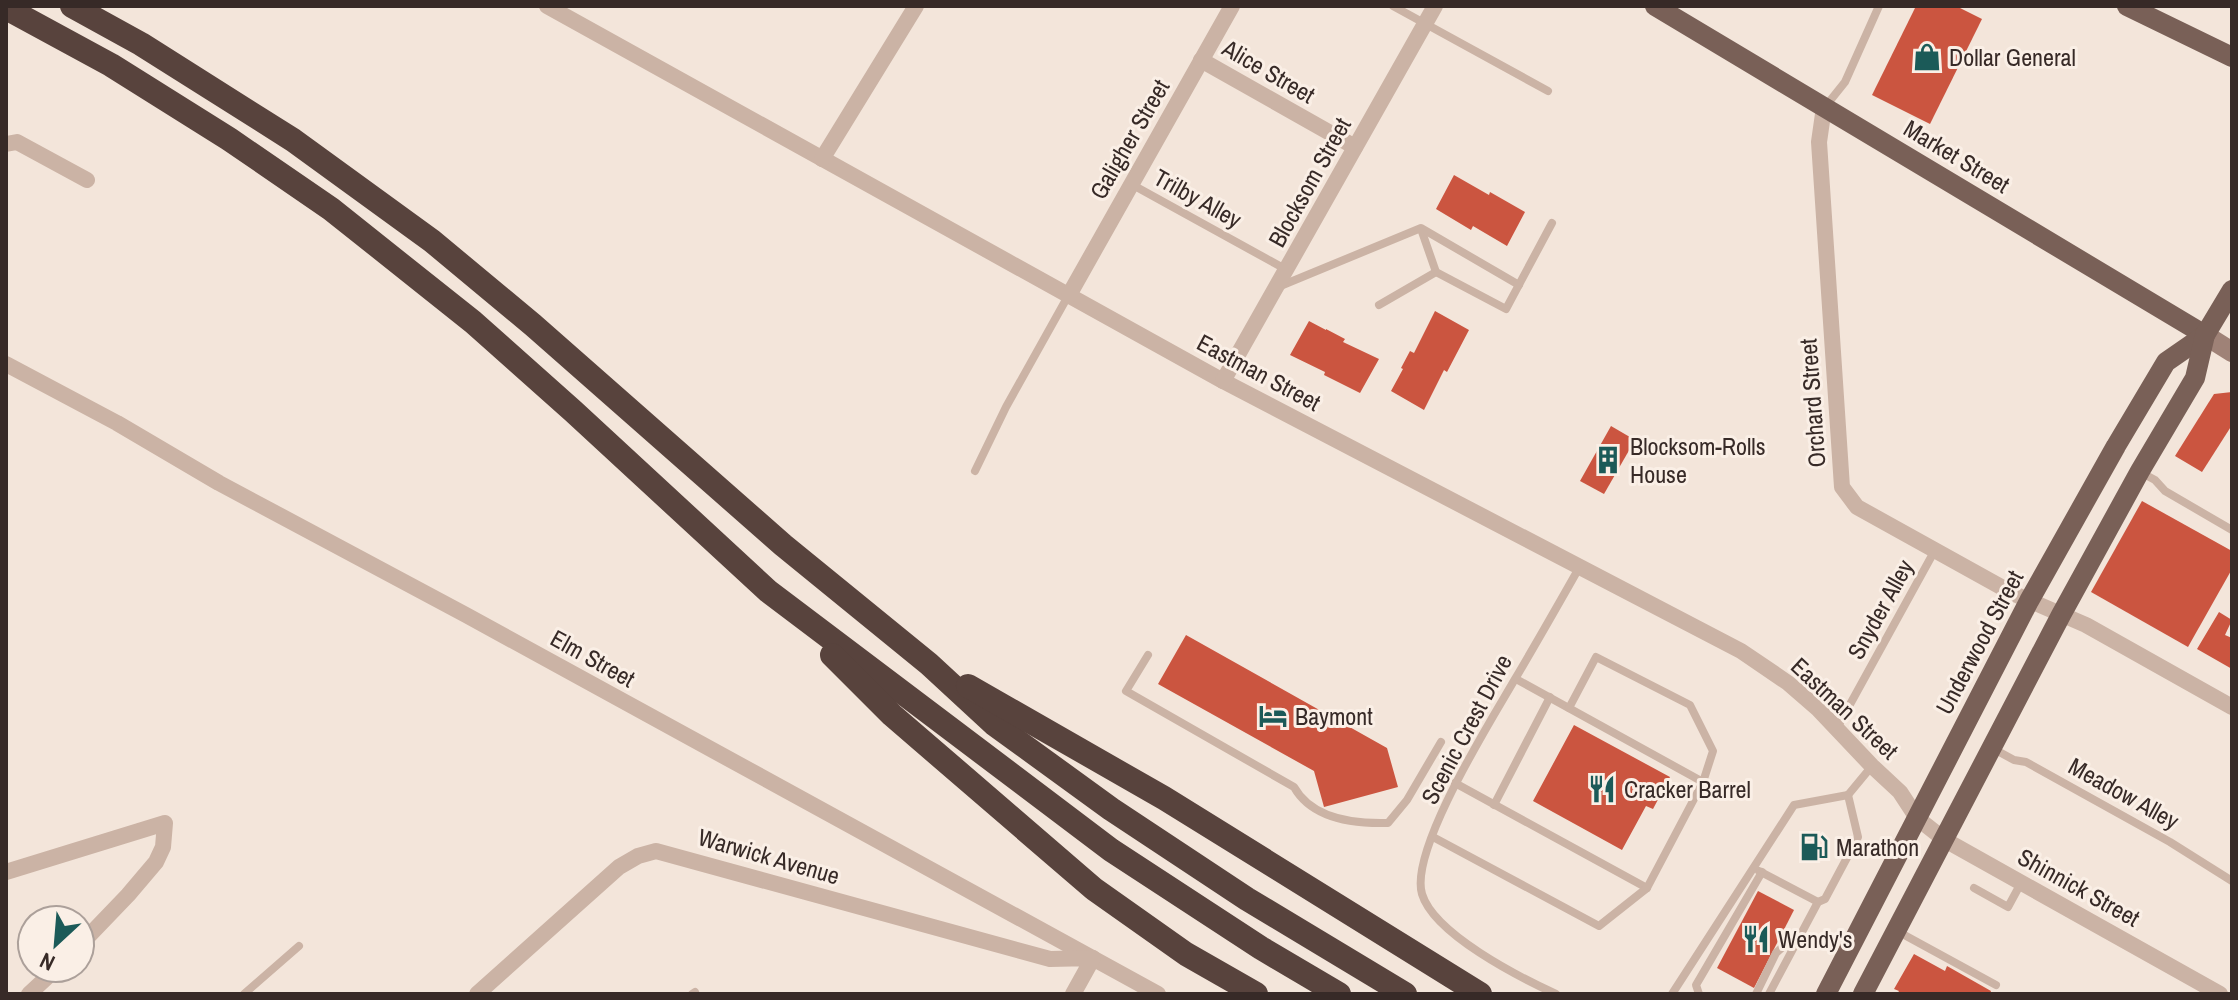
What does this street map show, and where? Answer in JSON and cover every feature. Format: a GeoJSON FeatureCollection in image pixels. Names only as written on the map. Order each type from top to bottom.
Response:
{"type":"FeatureCollection","features":[{"type":"Feature","properties":{"kind":"highway"},"geometry":{"type":"LineString","coordinates":[[72,6],[141,44],[293,140],[432,241],[533,325],[783,545],[929,664],[994,724],[1111,809],[1247,899],[1405,994]]}},
{"type":"Feature","properties":{"kind":"highway"},"geometry":{"type":"LineString","coordinates":[[6,8],[111,65],[229,139],[331,209],[473,322],[768,591],[892,715],[1094,889],[1186,954],[1256,994]]}},
{"type":"Feature","properties":{"kind":"highway"},"geometry":{"type":"LineString","coordinates":[[768,591],[1111,850],[1261,948],[1339,994]]}},
{"type":"Feature","properties":{"kind":"highway"},"geometry":{"type":"LineString","coordinates":[[929,664],[1164,798],[1480,994]]}},
{"type":"Feature","properties":{"kind":"main road","name":"Market Street"},"geometry":{"type":"LineString","coordinates":[[1655,6],[2205,335]]}},
{"type":"Feature","properties":{"kind":"main road"},"geometry":{"type":"LineString","coordinates":[[2127,6],[2232,57]]}},
{"type":"Feature","properties":{"kind":"main road"},"geometry":{"type":"LineString","coordinates":[[2188,35],[2232,39]]}},
{"type":"Feature","properties":{"kind":"main road","name":"Underwood Street"},"geometry":{"type":"LineString","coordinates":[[1863,994],[2061,615],[2195,378],[2205,335],[2232,290]]}},
{"type":"Feature","properties":{"kind":"main road","name":"Underwood Street"},"geometry":{"type":"LineString","coordinates":[[1826,994],[2029,601],[2116,446],[2166,362],[2205,335]]}},
{"type":"Feature","properties":{"kind":"street","name":"Eastman Street"},"geometry":{"type":"LineString","coordinates":[[547,6],[1223,381],[1741,651],[1788,683],[1837,729],[1900,792],[1917,818]]}},
{"type":"Feature","properties":{"kind":"street"},"geometry":{"type":"LineString","coordinates":[[822,159],[916,6]]}},
{"type":"Feature","properties":{"kind":"street","name":"Galigher Street"},"geometry":{"type":"LineString","coordinates":[[1069,295],[1232,6]]}},
{"type":"Feature","properties":{"kind":"street","name":"Blocksom Street"},"geometry":{"type":"LineString","coordinates":[[1223,381],[1435,6]]}},
{"type":"Feature","properties":{"kind":"street","name":"Alice Street"},"geometry":{"type":"LineString","coordinates":[[1201,60],[1355,147]]}},
{"type":"Feature","properties":{"kind":"street","name":"Orchard Street"},"geometry":{"type":"LineString","coordinates":[[1824,107],[1819,142],[1842,487],[1857,507],[2029,601],[2086,625],[2232,707]]}},
{"type":"Feature","properties":{"kind":"street"},"geometry":{"type":"LineString","coordinates":[[6,144],[17,142],[87,180]]}},
{"type":"Feature","properties":{"kind":"street","name":"Market Street"},"geometry":{"type":"LineString","coordinates":[[2205,335],[2232,352]]}},
{"type":"Feature","properties":{"kind":"street","name":"Elm Street"},"geometry":{"type":"LineString","coordinates":[[6,364],[1158,994]]}},
{"type":"Feature","properties":{"kind":"street","name":"Shinnick Street"},"geometry":{"type":"LineString","coordinates":[[1917,818],[1945,840],[2210,992]]}},
{"type":"Feature","properties":{"kind":"street"},"geometry":{"type":"LineString","coordinates":[[6,872],[165,823],[163,847],[156,862],[96,928]]}},
{"type":"Feature","properties":{"kind":"street","name":"Warwick Avenue"},"geometry":{"type":"LineString","coordinates":[[484,992],[619,867],[638,856],[656,851],[1050,959],[1093,958]]}},
{"type":"Feature","properties":{"kind":"street"},"geometry":{"type":"LineString","coordinates":[[1073,994],[1093,958]]}},
{"type":"Feature","properties":{"kind":"lane"},"geometry":{"type":"LineString","coordinates":[[1393,6],[1548,91]]}},
{"type":"Feature","properties":{"kind":"lane"},"geometry":{"type":"LineString","coordinates":[[1824,107],[1845,82],[1879,6]]}},
{"type":"Feature","properties":{"kind":"lane","name":"Trilby Alley"},"geometry":{"type":"LineString","coordinates":[[1131,184],[1287,271]]}},
{"type":"Feature","properties":{"kind":"lane"},"geometry":{"type":"LineString","coordinates":[[1421,228],[1436,272],[1506,309],[1552,223]]}},
{"type":"Feature","properties":{"kind":"lane"},"geometry":{"type":"LineString","coordinates":[[1421,228],[1519,285]]}},
{"type":"Feature","properties":{"kind":"lane"},"geometry":{"type":"LineString","coordinates":[[1278,288],[1421,228]]}},
{"type":"Feature","properties":{"kind":"lane"},"geometry":{"type":"LineString","coordinates":[[1379,305],[1436,272]]}},
{"type":"Feature","properties":{"kind":"lane"},"geometry":{"type":"LineString","coordinates":[[975,471],[1013,394],[1069,295]]}},
{"type":"Feature","properties":{"kind":"lane"},"geometry":{"type":"LineString","coordinates":[[2140,471],[2165,491],[2232,530]]}},
{"type":"Feature","properties":{"kind":"lane","name":"Snyder Alley"},"geometry":{"type":"LineString","coordinates":[[1837,729],[1935,550]]}},
{"type":"Feature","properties":{"kind":"lane","name":"Scenic Crest Drive"},"geometry":{"type":"LineString","coordinates":[[1556,994],[1522,978],[1453,933],[1431,912],[1422,893],[1421,874],[1455,783],[1579,568]]}},
{"type":"Feature","properties":{"kind":"lane"},"geometry":{"type":"LineString","coordinates":[[1148,655],[1126,691],[1294,787],[1301,799],[1331,816],[1361,823],[1388,823],[1407,800],[1441,742]]}},
{"type":"Feature","properties":{"kind":"lane"},"geometry":{"type":"LineString","coordinates":[[1433,837],[1599,926],[1647,888],[1703,782],[1713,751],[1690,705],[1596,657],[1569,708]]}},
{"type":"Feature","properties":{"kind":"lane"},"geometry":{"type":"LineString","coordinates":[[1516,679],[1703,782]]}},
{"type":"Feature","properties":{"kind":"lane"},"geometry":{"type":"LineString","coordinates":[[1494,805],[1550,697]]}},
{"type":"Feature","properties":{"kind":"lane","name":"Meadow Alley"},"geometry":{"type":"LineString","coordinates":[[1992,748],[2053,776],[2232,881]]}},
{"type":"Feature","properties":{"kind":"lane"},"geometry":{"type":"LineString","coordinates":[[1699,994],[1696,985],[1794,805],[1848,795],[1872,766]]}},
{"type":"Feature","properties":{"kind":"lane"},"geometry":{"type":"LineString","coordinates":[[1455,783],[1647,888]]}},
{"type":"Feature","properties":{"kind":"lane"},"geometry":{"type":"LineString","coordinates":[[1769,994],[1818,902],[1825,899],[1858,837],[1848,795]]}},
{"type":"Feature","properties":{"kind":"lane"},"geometry":{"type":"LineString","coordinates":[[1758,870],[1818,902]]}},
{"type":"Feature","properties":{"kind":"lane"},"geometry":{"type":"LineString","coordinates":[[1672,994],[1758,870]]}},
{"type":"Feature","properties":{"kind":"lane"},"geometry":{"type":"LineString","coordinates":[[1974,888],[2008,907],[2021,883]]}},
{"type":"Feature","properties":{"kind":"lane"},"geometry":{"type":"LineString","coordinates":[[1897,931],[1996,985]]}},
{"type":"Feature","properties":{"kind":"lane"},"geometry":{"type":"LineString","coordinates":[[1756,994],[1776,953],[1801,932]]}},
{"type":"Feature","properties":{"kind":"lane"},"geometry":{"type":"LineString","coordinates":[[244,994],[299,946]]}},
{"type":"Feature","properties":{"kind":"building","name":"Dollar General"},"geometry":{"type":"Polygon","coordinates":[[[1916,6],[1956,6],[1982,19],[1930,124],[1872,95],[1916,6]]]}},
{"type":"Feature","properties":{"kind":"building"},"geometry":{"type":"Polygon","coordinates":[[[1454,175],[1525,212],[1507,246],[1473,226],[1471,230],[1436,209],[1454,175]]]}},
{"type":"Feature","properties":{"kind":"building"},"geometry":{"type":"Polygon","coordinates":[[[1435,311],[1469,330],[1424,410],[1391,391],[1410,351],[1414,353],[1435,311]]]}},
{"type":"Feature","properties":{"kind":"building"},"geometry":{"type":"Polygon","coordinates":[[[1309,321],[1379,359],[1360,393],[1290,355],[1309,321]]]}},
{"type":"Feature","properties":{"kind":"building"},"geometry":{"type":"Polygon","coordinates":[[[2232,392],[2232,425],[2202,472],[2175,456],[2214,394],[2232,392]]]}},
{"type":"Feature","properties":{"kind":"building","name":"Blocksom-Rolls House"},"geometry":{"type":"Polygon","coordinates":[[[1611,426],[1635,440],[1604,494],[1580,481],[1611,426]]]}},
{"type":"Feature","properties":{"kind":"building"},"geometry":{"type":"Polygon","coordinates":[[[2142,501],[2232,551],[2232,569],[2188,647],[2091,592],[2142,501]]]}},
{"type":"Feature","properties":{"kind":"building"},"geometry":{"type":"Polygon","coordinates":[[[2219,612],[2232,620],[2225,635],[2232,638],[2232,669],[2197,649],[2219,612]]]}},
{"type":"Feature","properties":{"kind":"building","name":"Baymont"},"geometry":{"type":"Polygon","coordinates":[[[1186,635],[1387,748],[1398,787],[1324,807],[1314,771],[1158,684],[1186,635]]]}},
{"type":"Feature","properties":{"kind":"building","name":"Cracker Barrel"},"geometry":{"type":"Polygon","coordinates":[[[1574,725],[1670,777],[1653,809],[1646,806],[1622,850],[1533,801],[1574,725]]]}},
{"type":"Feature","properties":{"kind":"building","name":"Wendy's"},"geometry":{"type":"Polygon","coordinates":[[[1758,891],[1794,910],[1754,988],[1717,968],[1758,891]]]}},
{"type":"Feature","properties":{"kind":"building"},"geometry":{"type":"Polygon","coordinates":[[[1914,954],[1945,971],[1947,966],[1991,991],[1990,994],[1897,994],[1899,991],[1894,989],[1914,954]]]}},
{"type":"Feature","properties":{"kind":"place","name":"Dollar General"},"geometry":{"type":"Point","coordinates":[1927,57]}},
{"type":"Feature","properties":{"kind":"place","name":"Blocksom-Rolls House"},"geometry":{"type":"Point","coordinates":[1608,460]}},
{"type":"Feature","properties":{"kind":"place","name":"Baymont"},"geometry":{"type":"Point","coordinates":[1273,716]}},
{"type":"Feature","properties":{"kind":"place","name":"Cracker Barrel"},"geometry":{"type":"Point","coordinates":[1602,789]}},
{"type":"Feature","properties":{"kind":"place","name":"Marathon"},"geometry":{"type":"Point","coordinates":[1814,847]}},
{"type":"Feature","properties":{"kind":"place","name":"Wendy's"},"geometry":{"type":"Point","coordinates":[1756,939]}}]}
